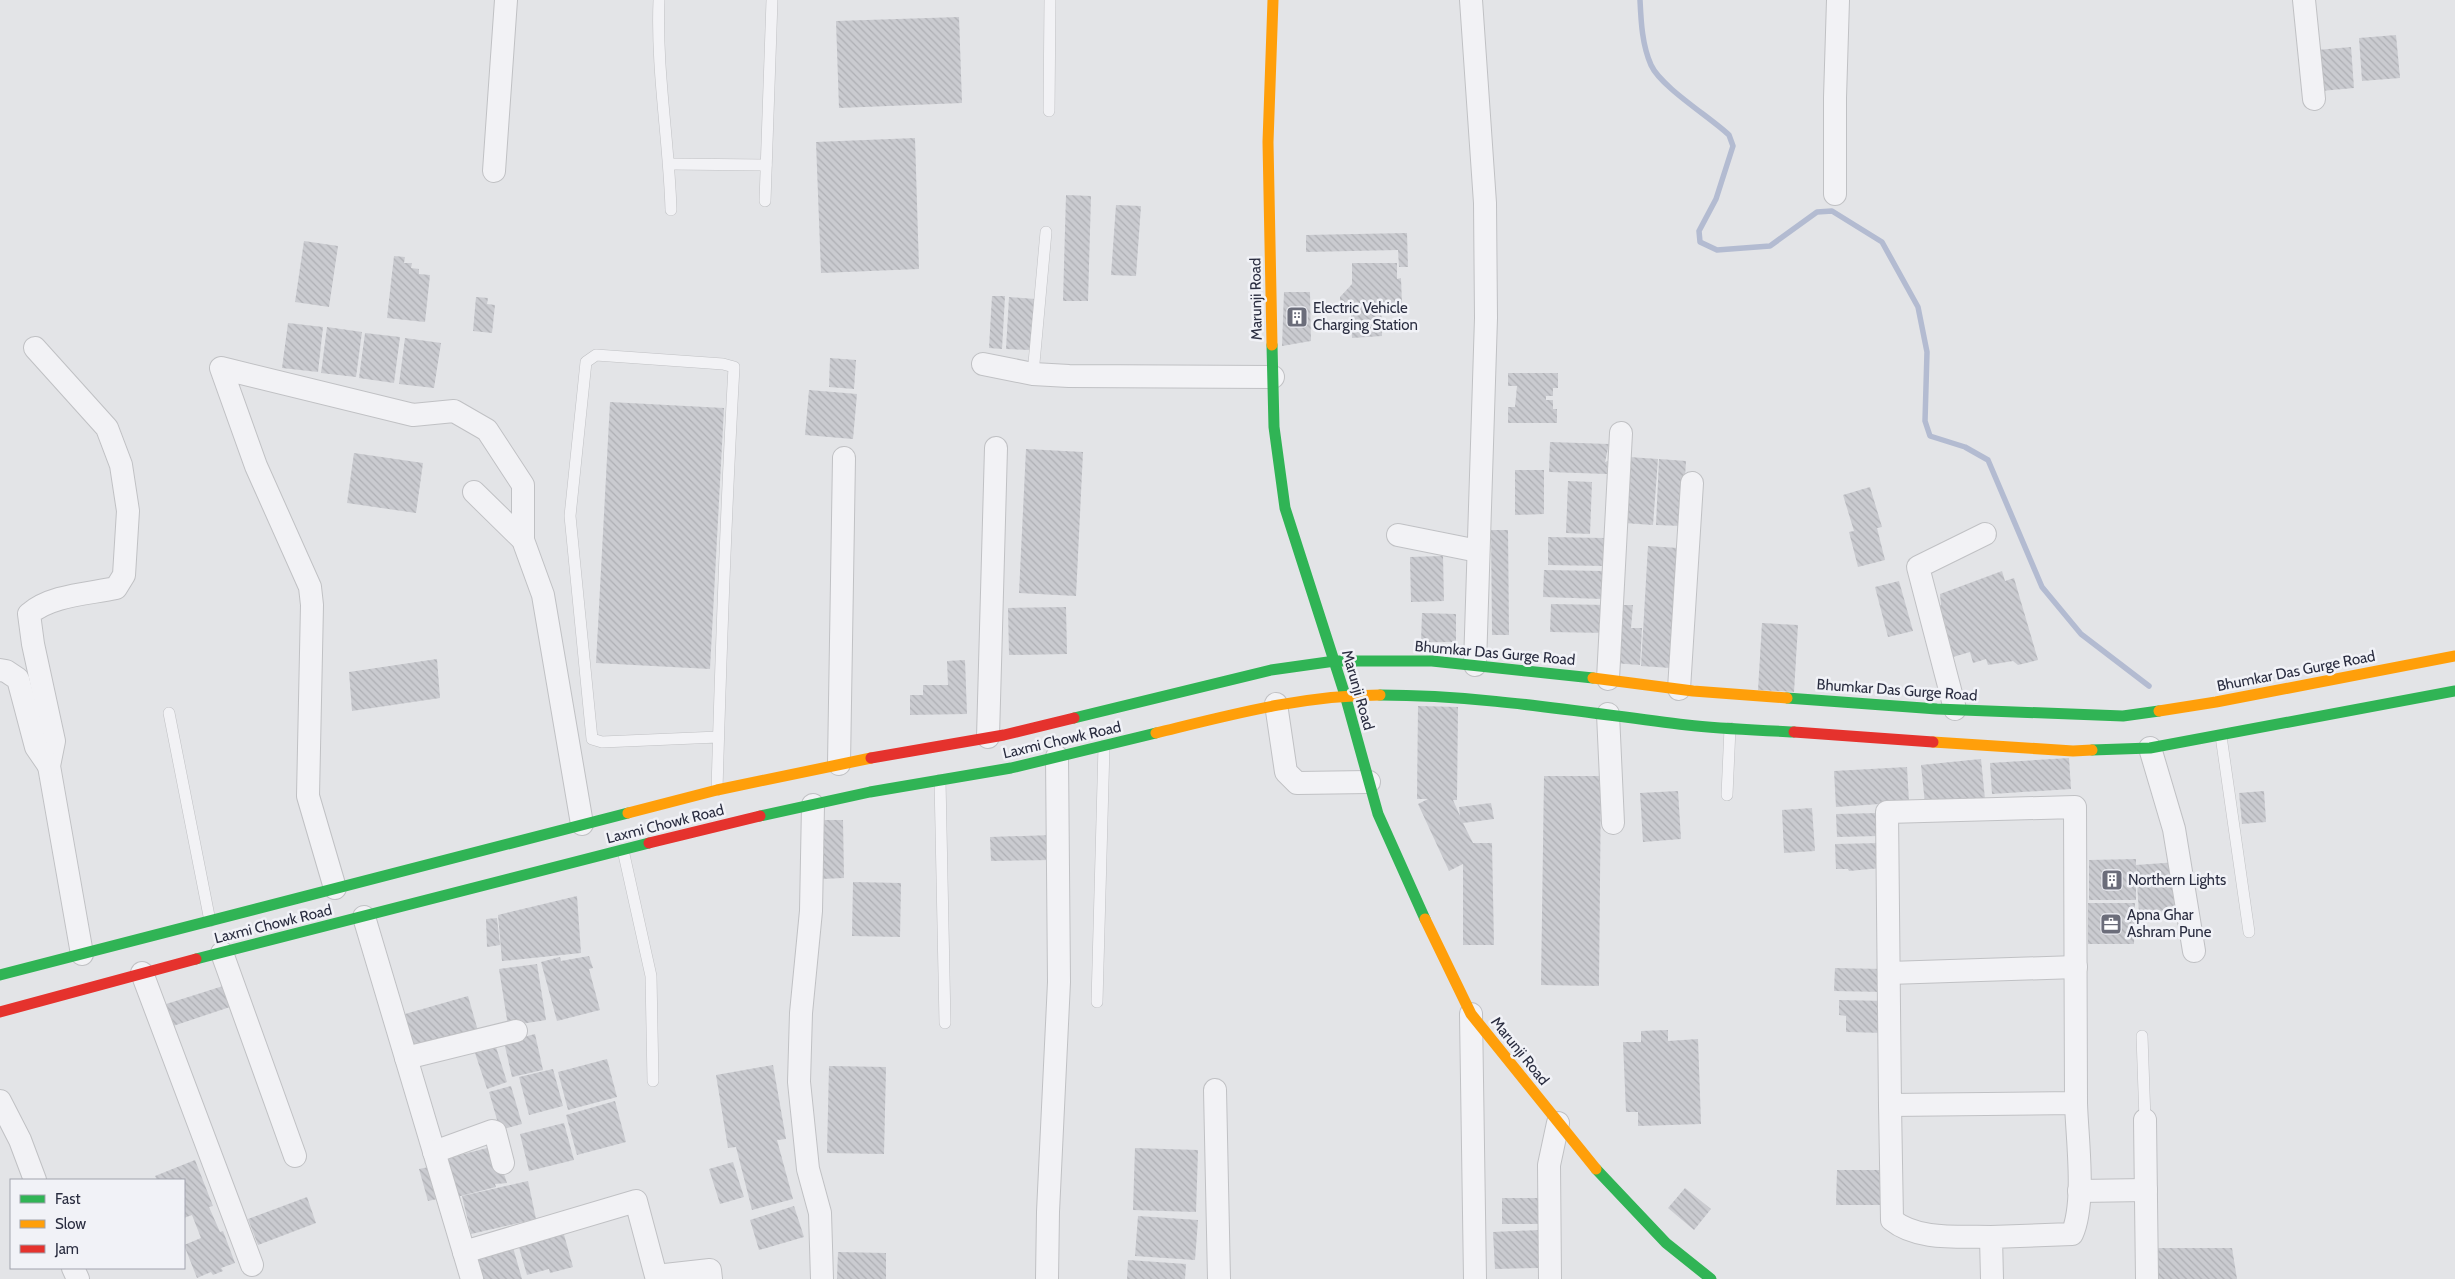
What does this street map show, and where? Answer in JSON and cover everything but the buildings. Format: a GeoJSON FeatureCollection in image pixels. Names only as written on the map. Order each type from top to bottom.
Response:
{"type":"FeatureCollection","features":[{"type":"Feature","properties":{"kind":"main road","name":"Marunji Road"},"geometry":{"type":"LineString","coordinates":[[1273,0],[1268,142],[1274,427],[1285,508],[1335,661],[1378,814],[1415,900],[1471,1014],[1608,1184],[1666,1243],[1689,1270],[1711,1279]]}},
{"type":"Feature","properties":{"kind":"main road","name":"Bhumkar Das Gurge Road"},"geometry":{"type":"LineString","coordinates":[[1335,661],[1432,661],[1608,679],[1679,694],[2123,720],[2455,656]]}},
{"type":"Feature","properties":{"kind":"main road","name":"Laxmi Chowk Road"},"geometry":{"type":"LineString","coordinates":[[0,975],[210,920],[349,887],[582,824],[717,790],[798,777],[839,764],[988,738],[1271,670],[1335,661]]}},
{"type":"Feature","properties":{"kind":"main road"},"geometry":{"type":"LineString","coordinates":[[1345,695],[1431,695],[1608,714],[1677,719],[1730,728],[1935,733],[2073,751],[2123,745],[2150,748],[2455,691]]}},
{"type":"Feature","properties":{"kind":"main road","name":"Laxmi Chowk Road"},"geometry":{"type":"LineString","coordinates":[[0,1012],[222,953],[363,912],[623,850],[805,803],[1011,768],[1276,704],[1345,695]]}},
{"type":"Feature","properties":{"kind":"main road"},"geometry":{"type":"LineString","coordinates":[[1935,733],[1946,709]]}},
{"type":"Feature","properties":{"kind":"street"},"geometry":{"type":"LineString","coordinates":[[494,171],[506,0]]}},
{"type":"Feature","properties":{"kind":"street"},"geometry":{"type":"LineString","coordinates":[[1471,0],[1485,222],[1486,318],[1475,665]]}},
{"type":"Feature","properties":{"kind":"street"},"geometry":{"type":"LineString","coordinates":[[1836,194],[1835,98],[1838,0]]}},
{"type":"Feature","properties":{"kind":"street"},"geometry":{"type":"LineString","coordinates":[[2304,0],[2314,99]]}},
{"type":"Feature","properties":{"kind":"street"},"geometry":{"type":"LineString","coordinates":[[35,348],[107,428],[121,465],[128,511],[124,575],[116,588],[53,601],[37,607],[29,614],[33,644],[54,741],[49,766],[82,954]]}},
{"type":"Feature","properties":{"kind":"street"},"geometry":{"type":"LineString","coordinates":[[983,364],[1033,374],[1069,376],[1272,377]]}},
{"type":"Feature","properties":{"kind":"street"},"geometry":{"type":"LineString","coordinates":[[349,887],[308,796],[312,605],[310,587],[256,466],[221,368],[412,415],[454,411],[486,430],[523,486],[524,540],[543,595],[582,824]]}},
{"type":"Feature","properties":{"kind":"street"},"geometry":{"type":"LineString","coordinates":[[1608,679],[1621,433]]}},
{"type":"Feature","properties":{"kind":"street"},"geometry":{"type":"LineString","coordinates":[[988,738],[996,448]]}},
{"type":"Feature","properties":{"kind":"street"},"geometry":{"type":"LineString","coordinates":[[839,764],[844,458]]}},
{"type":"Feature","properties":{"kind":"street"},"geometry":{"type":"LineString","coordinates":[[1679,694],[1692,484]]}},
{"type":"Feature","properties":{"kind":"street"},"geometry":{"type":"LineString","coordinates":[[474,492],[524,540]]}},
{"type":"Feature","properties":{"kind":"street"},"geometry":{"type":"LineString","coordinates":[[1946,709],[1918,567],[1985,534]]}},
{"type":"Feature","properties":{"kind":"street"},"geometry":{"type":"LineString","coordinates":[[1398,535],[1478,551]]}},
{"type":"Feature","properties":{"kind":"street"},"geometry":{"type":"LineString","coordinates":[[0,670],[6,671],[18,679],[36,747],[49,766]]}},
{"type":"Feature","properties":{"kind":"street"},"geometry":{"type":"LineString","coordinates":[[1276,704],[1286,772],[1297,783],[1369,782]]}},
{"type":"Feature","properties":{"kind":"street"},"geometry":{"type":"LineString","coordinates":[[1608,714],[1613,822]]}},
{"type":"Feature","properties":{"kind":"street"},"geometry":{"type":"LineString","coordinates":[[2150,748],[2174,829],[2194,951]]}},
{"type":"Feature","properties":{"kind":"street"},"geometry":{"type":"LineString","coordinates":[[1047,1279],[1048,1202],[1059,982],[1057,757]]}},
{"type":"Feature","properties":{"kind":"street"},"geometry":{"type":"LineString","coordinates":[[805,803],[811,911],[801,1013],[799,1064],[808,1169],[818,1203],[821,1226],[822,1279]]}},
{"type":"Feature","properties":{"kind":"street"},"geometry":{"type":"LineString","coordinates":[[2075,807],[2076,1103],[2079,1192],[2076,1225],[2072,1234],[1990,1237],[1919,1234],[1903,1229],[1892,1220],[1889,973],[1887,812],[2075,807]]}},
{"type":"Feature","properties":{"kind":"street"},"geometry":{"type":"LineString","coordinates":[[363,912],[472,1279]]}},
{"type":"Feature","properties":{"kind":"street"},"geometry":{"type":"LineString","coordinates":[[222,953],[295,1156]]}},
{"type":"Feature","properties":{"kind":"street"},"geometry":{"type":"LineString","coordinates":[[1889,973],[2076,968]]}},
{"type":"Feature","properties":{"kind":"street"},"geometry":{"type":"LineString","coordinates":[[142,973],[252,1265]]}},
{"type":"Feature","properties":{"kind":"street"},"geometry":{"type":"LineString","coordinates":[[1471,1014],[1475,1279]]}},
{"type":"Feature","properties":{"kind":"street"},"geometry":{"type":"LineString","coordinates":[[406,1058],[516,1032]]}},
{"type":"Feature","properties":{"kind":"street"},"geometry":{"type":"LineString","coordinates":[[1215,1090],[1219,1279]]}},
{"type":"Feature","properties":{"kind":"street"},"geometry":{"type":"LineString","coordinates":[[0,1101],[20,1140],[35,1179]]}},
{"type":"Feature","properties":{"kind":"street"},"geometry":{"type":"LineString","coordinates":[[1890,1105],[2076,1103]]}},
{"type":"Feature","properties":{"kind":"street"},"geometry":{"type":"LineString","coordinates":[[2145,1120],[2147,1279]]}},
{"type":"Feature","properties":{"kind":"street"},"geometry":{"type":"LineString","coordinates":[[1550,1279],[1549,1165],[1558,1123]]}},
{"type":"Feature","properties":{"kind":"street"},"geometry":{"type":"LineString","coordinates":[[434,1152],[492,1131],[495,1132],[503,1162]]}},
{"type":"Feature","properties":{"kind":"street"},"geometry":{"type":"LineString","coordinates":[[2079,1192],[2146,1190]]}},
{"type":"Feature","properties":{"kind":"street"},"geometry":{"type":"LineString","coordinates":[[464,1252],[636,1201],[656,1276],[710,1270],[711,1279]]}},
{"type":"Feature","properties":{"kind":"street"},"geometry":{"type":"LineString","coordinates":[[1990,1237],[1992,1279]]}},
{"type":"Feature","properties":{"kind":"lane"},"geometry":{"type":"LineString","coordinates":[[659,0],[658,26],[670,164],[671,210]]}},
{"type":"Feature","properties":{"kind":"lane"},"geometry":{"type":"LineString","coordinates":[[765,201],[772,0]]}},
{"type":"Feature","properties":{"kind":"lane"},"geometry":{"type":"LineString","coordinates":[[1049,111],[1050,0]]}},
{"type":"Feature","properties":{"kind":"lane"},"geometry":{"type":"LineString","coordinates":[[670,164],[766,165]]}},
{"type":"Feature","properties":{"kind":"lane"},"geometry":{"type":"LineString","coordinates":[[1033,374],[1046,232]]}},
{"type":"Feature","properties":{"kind":"lane"},"geometry":{"type":"LineString","coordinates":[[717,790],[734,367],[723,364],[596,355],[586,362],[570,516],[592,739],[602,742],[718,737]]}},
{"type":"Feature","properties":{"kind":"lane"},"geometry":{"type":"LineString","coordinates":[[168,713],[210,920]]}},
{"type":"Feature","properties":{"kind":"lane"},"geometry":{"type":"LineString","coordinates":[[1727,795],[1730,728]]}},
{"type":"Feature","properties":{"kind":"lane"},"geometry":{"type":"LineString","coordinates":[[2221,736],[2249,932]]}},
{"type":"Feature","properties":{"kind":"lane"},"geometry":{"type":"LineString","coordinates":[[1097,1002],[1104,746]]}},
{"type":"Feature","properties":{"kind":"lane"},"geometry":{"type":"LineString","coordinates":[[940,780],[945,1023]]}},
{"type":"Feature","properties":{"kind":"lane"},"geometry":{"type":"LineString","coordinates":[[623,850],[651,976],[653,1081]]}},
{"type":"Feature","properties":{"kind":"lane"},"geometry":{"type":"LineString","coordinates":[[2142,1036],[2145,1120]]}},
{"type":"Feature","properties":{"kind":"waterway"},"geometry":{"type":"LineString","coordinates":[[1640,0],[1644,41],[1651,65],[1656,74],[1675,92],[1729,135],[1733,146],[1716,199],[1699,231],[1700,242],[1717,250],[1770,246],[1817,212],[1832,211],[1882,242],[1918,307],[1927,352],[1925,421],[1930,436],[1965,447],[1988,460],[2042,587],[2081,634],[2149,686]]}},
{"type":"Feature","properties":{"kind":"traffic: fast"},"geometry":{"type":"LineString","coordinates":[[1272,345],[1274,427],[1285,508],[1345,695],[1378,814],[1425,919]]}},
{"type":"Feature","properties":{"kind":"traffic: fast"},"geometry":{"type":"LineString","coordinates":[[1074,718],[1271,670],[1335,661],[1432,661],[1593,678]]}},
{"type":"Feature","properties":{"kind":"traffic: fast"},"geometry":{"type":"LineString","coordinates":[[2092,750],[2150,748],[2455,691]]}},
{"type":"Feature","properties":{"kind":"traffic: fast"},"geometry":{"type":"LineString","coordinates":[[1380,695],[1496,701],[1700,726],[1794,732]]}},
{"type":"Feature","properties":{"kind":"traffic: fast"},"geometry":{"type":"LineString","coordinates":[[1787,698],[1937,709],[2123,716],[2159,711]]}},
{"type":"Feature","properties":{"kind":"traffic: fast"},"geometry":{"type":"LineString","coordinates":[[760,816],[870,792],[1011,768],[1156,733]]}},
{"type":"Feature","properties":{"kind":"traffic: fast"},"geometry":{"type":"LineString","coordinates":[[0,975],[628,813]]}},
{"type":"Feature","properties":{"kind":"traffic: fast"},"geometry":{"type":"LineString","coordinates":[[196,959],[649,843]]}},
{"type":"Feature","properties":{"kind":"traffic: fast"},"geometry":{"type":"LineString","coordinates":[[1596,1169],[1666,1243],[1711,1279]]}},
{"type":"Feature","properties":{"kind":"traffic: slow"},"geometry":{"type":"LineString","coordinates":[[1272,345],[1268,142],[1273,0]]}},
{"type":"Feature","properties":{"kind":"traffic: slow"},"geometry":{"type":"LineString","coordinates":[[2159,711],[2216,702],[2455,656]]}},
{"type":"Feature","properties":{"kind":"traffic: slow"},"geometry":{"type":"LineString","coordinates":[[1593,678],[1693,691],[1787,698]]}},
{"type":"Feature","properties":{"kind":"traffic: slow"},"geometry":{"type":"LineString","coordinates":[[1156,733],[1295,702],[1323,698],[1380,695]]}},
{"type":"Feature","properties":{"kind":"traffic: slow"},"geometry":{"type":"LineString","coordinates":[[1933,742],[2073,751],[2092,750]]}},
{"type":"Feature","properties":{"kind":"traffic: slow"},"geometry":{"type":"LineString","coordinates":[[628,813],[717,790],[871,758]]}},
{"type":"Feature","properties":{"kind":"traffic: slow"},"geometry":{"type":"LineString","coordinates":[[1425,919],[1471,1014],[1596,1169]]}},
{"type":"Feature","properties":{"kind":"traffic: jam"},"geometry":{"type":"LineString","coordinates":[[871,758],[1004,735],[1074,718]]}},
{"type":"Feature","properties":{"kind":"traffic: jam"},"geometry":{"type":"LineString","coordinates":[[1794,732],[1933,742]]}},
{"type":"Feature","properties":{"kind":"traffic: jam"},"geometry":{"type":"LineString","coordinates":[[649,843],[760,816]]}},
{"type":"Feature","properties":{"kind":"traffic: jam"},"geometry":{"type":"LineString","coordinates":[[0,1012],[196,959]]}},
{"type":"Feature","properties":{"kind":"place","name":"Electric Vehicle Charging Station"},"geometry":{"type":"Point","coordinates":[1297,317]}},
{"type":"Feature","properties":{"kind":"place","name":"Northern Lights"},"geometry":{"type":"Point","coordinates":[2112,880]}},
{"type":"Feature","properties":{"kind":"place","name":"Apna Ghar Ashram Pune"},"geometry":{"type":"Point","coordinates":[2111,924]}}]}
